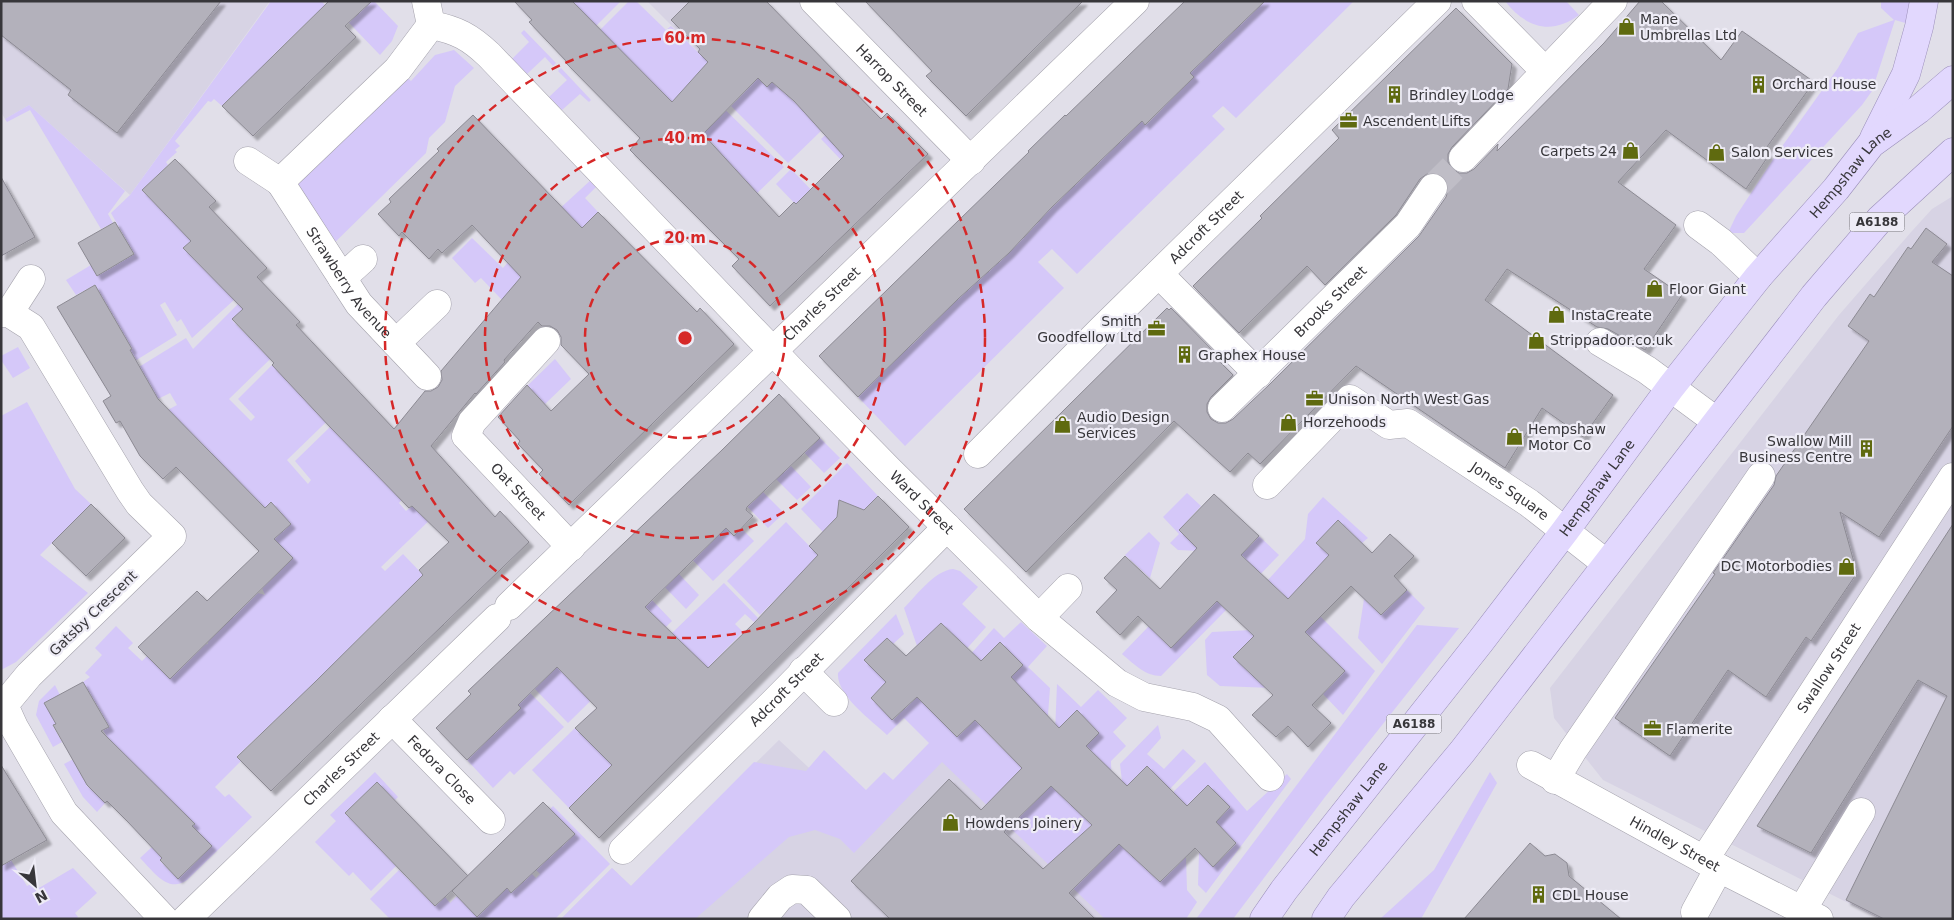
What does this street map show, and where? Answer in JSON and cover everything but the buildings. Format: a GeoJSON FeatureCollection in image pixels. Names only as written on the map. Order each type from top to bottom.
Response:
{"type":"FeatureCollection","features":[{"type":"Feature","properties":{"kind":"main road"},"geometry":{"type":"LineString","coordinates":[[1871,144],[1906,74],[1924,1]]}},
{"type":"Feature","properties":{"kind":"main road","name":"Hempshaw Lane"},"geometry":{"type":"LineString","coordinates":[[1264,919],[1284,890],[1565,531],[1671,388],[1758,277],[1836,188],[1871,144],[1918,110],[1953,80]]}},
{"type":"Feature","properties":{"kind":"main road","name":"A6188"},"geometry":{"type":"LineString","coordinates":[[1326,919],[1341,897],[1462,752],[1814,296],[1880,219],[1951,155]]}},
{"type":"Feature","properties":{"kind":"street","name":"Harrop Street"},"geometry":{"type":"LineString","coordinates":[[814,1],[971,161]]}},
{"type":"Feature","properties":{"kind":"street","name":"Charles Street"},"geometry":{"type":"LineString","coordinates":[[186,919],[1135,1]]}},
{"type":"Feature","properties":{"kind":"street","name":"Adcroft Street"},"geometry":{"type":"LineString","coordinates":[[978,454],[1437,1]]}},
{"type":"Feature","properties":{"kind":"street"},"geometry":{"type":"LineString","coordinates":[[1476,1],[1545,71]]}},
{"type":"Feature","properties":{"kind":"street"},"geometry":{"type":"LineString","coordinates":[[1463,158],[1613,1]]}},
{"type":"Feature","properties":{"kind":"street"},"geometry":{"type":"LineString","coordinates":[[280,182],[398,68],[429,13]]}},
{"type":"Feature","properties":{"kind":"street","name":"Ward Street"},"geometry":{"type":"LineString","coordinates":[[429,13],[445,27],[465,35],[476,43],[773,351],[1040,618],[1117,683],[1144,697],[1172,702],[1202,711],[1218,719],[1270,777]]}},
{"type":"Feature","properties":{"kind":"street","name":"Strawberry Avenue"},"geometry":{"type":"LineString","coordinates":[[248,161],[280,182],[360,304],[427,376]]}},
{"type":"Feature","properties":{"kind":"street","name":"Brooks Street"},"geometry":{"type":"LineString","coordinates":[[1222,408],[1408,225],[1433,188]]}},
{"type":"Feature","properties":{"kind":"street"},"geometry":{"type":"LineString","coordinates":[[1698,225],[1721,242],[1758,277]]}},
{"type":"Feature","properties":{"kind":"street"},"geometry":{"type":"LineString","coordinates":[[342,278],[363,259]]}},
{"type":"Feature","properties":{"kind":"street"},"geometry":{"type":"LineString","coordinates":[[1159,274],[1258,374]]}},
{"type":"Feature","properties":{"kind":"street"},"geometry":{"type":"LineString","coordinates":[[5,313],[31,279]]}},
{"type":"Feature","properties":{"kind":"street"},"geometry":{"type":"LineString","coordinates":[[396,343],[437,304]]}},
{"type":"Feature","properties":{"kind":"street","name":"Gatsby Crescent"},"geometry":{"type":"LineString","coordinates":[[5,313],[31,326],[130,491],[139,504],[172,536],[29,675],[3,705],[64,813],[164,919]]}},
{"type":"Feature","properties":{"kind":"street","name":"Oat Street"},"geometry":{"type":"LineString","coordinates":[[546,341],[472,422],[466,436],[571,547]]}},
{"type":"Feature","properties":{"kind":"street"},"geometry":{"type":"LineString","coordinates":[[1600,342],[1647,370],[1716,421]]}},
{"type":"Feature","properties":{"kind":"street","name":"Jones Square"},"geometry":{"type":"LineString","coordinates":[[1267,485],[1350,399],[1389,425],[1408,423],[1529,503],[1607,564]]}},
{"type":"Feature","properties":{"kind":"street"},"geometry":{"type":"LineString","coordinates":[[1555,780],[1573,750],[1761,476]]}},
{"type":"Feature","properties":{"kind":"street","name":"Swallow Street"},"geometry":{"type":"LineString","coordinates":[[1695,912],[1711,864],[1953,477]]}},
{"type":"Feature","properties":{"kind":"street","name":"Adcroft Street"},"geometry":{"type":"LineString","coordinates":[[623,850],[947,527]]}},
{"type":"Feature","properties":{"kind":"street"},"geometry":{"type":"LineString","coordinates":[[1040,618],[1068,588]]}},
{"type":"Feature","properties":{"kind":"street"},"geometry":{"type":"LineString","coordinates":[[803,671],[834,702]]}},
{"type":"Feature","properties":{"kind":"street","name":"Fedora Close"},"geometry":{"type":"LineString","coordinates":[[392,719],[491,820]]}},
{"type":"Feature","properties":{"kind":"street","name":"Hindley Street"},"geometry":{"type":"LineString","coordinates":[[1531,765],[1555,780],[1711,864],[1810,914]]}},
{"type":"Feature","properties":{"kind":"street"},"geometry":{"type":"LineString","coordinates":[[1810,914],[1861,812]]}},
{"type":"Feature","properties":{"kind":"street"},"geometry":{"type":"LineString","coordinates":[[762,919],[780,897],[792,889],[807,890],[837,919]]}},
{"type":"Feature","properties":{"kind":"shaded area"},"geometry":{"type":"Polygon","coordinates":[[[1,1],[270,1],[130,195],[29,105],[5,119],[1,112],[1,1]]]}},
{"type":"Feature","properties":{"kind":"shaded area"},"geometry":{"type":"Polygon","coordinates":[[[271,1],[321,1],[325,5],[272,56],[296,81],[264,66],[222,106],[214,99],[211,102],[208,101],[175,141],[180,146],[175,150],[177,152],[166,162],[168,165],[142,190],[163,212],[198,218],[234,300],[192,338],[181,319],[177,322],[165,302],[160,305],[177,335],[130,364],[124,354],[132,349],[95,285],[76,295],[66,280],[91,265],[98,275],[134,254],[111,213],[130,195],[271,1]]]}},
{"type":"Feature","properties":{"kind":"shaded area"},"geometry":{"type":"Polygon","coordinates":[[[328,1],[374,1],[398,26],[392,41],[380,55],[328,1]]]}},
{"type":"Feature","properties":{"kind":"shaded area"},"geometry":{"type":"Polygon","coordinates":[[[572,1],[621,1],[596,26],[572,1]]]}},
{"type":"Feature","properties":{"kind":"shaded area"},"geometry":{"type":"Polygon","coordinates":[[[629,1],[636,1],[666,30],[671,26],[708,62],[711,96],[784,167],[746,204],[704,161],[717,148],[600,30],[629,1]]]}},
{"type":"Feature","properties":{"kind":"shaded area"},"geometry":{"type":"Polygon","coordinates":[[[647,1],[769,1],[708,62],[647,1]]]}},
{"type":"Feature","properties":{"kind":"shaded area"},"geometry":{"type":"Polygon","coordinates":[[[1248,1],[1354,1],[1236,118],[1223,106],[1212,116],[1225,129],[1077,274],[1052,249],[1038,262],[1064,288],[905,446],[858,397],[905,336],[913,344],[922,335],[926,314],[1011,250],[1019,242],[1011,233],[1023,239],[1032,229],[1024,221],[1049,210],[1057,203],[1062,198],[1056,191],[1068,180],[1074,186],[1085,176],[1045,134],[1048,131],[1088,173],[1099,163],[1091,155],[1134,113],[1146,125],[1162,109],[1193,55],[1201,63],[1253,12],[1248,1]]]}},
{"type":"Feature","properties":{"kind":"shaded area"},"geometry":{"type":"Polygon","coordinates":[[[1505,1],[1566,1],[1579,15],[1558,25],[1549,27],[1539,26],[1521,17],[1505,1]]]}},
{"type":"Feature","properties":{"kind":"shaded area"},"geometry":{"type":"Polygon","coordinates":[[[1881,1],[1924,1],[1919,27],[1895,20],[1872,91],[1862,105],[1744,233],[1728,233],[1736,216],[1778,152],[1838,68],[1858,33],[1894,20],[1881,8],[1881,1]]]}},
{"type":"Feature","properties":{"kind":"shaded area"},"geometry":{"type":"Polygon","coordinates":[[[524,30],[556,63],[553,66],[545,57],[527,74],[512,59],[529,42],[521,33],[524,30]]]}},
{"type":"Feature","properties":{"kind":"shaded area"},"geometry":{"type":"Polygon","coordinates":[[[454,50],[474,68],[455,86],[445,122],[429,138],[426,153],[325,252],[280,182],[398,69],[411,81],[435,55],[454,50]]]}},
{"type":"Feature","properties":{"kind":"shaded area"},"geometry":{"type":"Polygon","coordinates":[[[561,68],[591,100],[589,102],[580,94],[562,110],[549,97],[567,80],[558,71],[561,68]]]}},
{"type":"Feature","properties":{"kind":"shaded area"},"geometry":{"type":"Polygon","coordinates":[[[778,76],[794,92],[789,97],[798,105],[803,100],[821,131],[788,163],[731,106],[758,78],[767,86],[778,76]]]}},
{"type":"Feature","properties":{"kind":"shaded area"},"geometry":{"type":"Polygon","coordinates":[[[29,105],[125,191],[108,214],[113,223],[101,229],[30,110],[7,122],[5,119],[29,105]]]}},
{"type":"Feature","properties":{"kind":"shaded area"},"geometry":{"type":"Polygon","coordinates":[[[835,126],[864,155],[843,162],[821,139],[835,126]]]}},
{"type":"Feature","properties":{"kind":"shaded area"},"geometry":{"type":"Polygon","coordinates":[[[791,169],[818,197],[803,212],[776,184],[791,169]]]}},
{"type":"Feature","properties":{"kind":"shaded area"},"geometry":{"type":"Polygon","coordinates":[[[592,179],[598,185],[585,198],[598,212],[566,244],[556,212],[592,179]]]}},
{"type":"Feature","properties":{"kind":"shaded area"},"geometry":{"type":"Polygon","coordinates":[[[1953,196],[1953,919],[1880,919],[1603,780],[1554,718],[1550,688],[1839,315],[1932,209],[1953,196]]]}},
{"type":"Feature","properties":{"kind":"shaded area"},"geometry":{"type":"Polygon","coordinates":[[[472,238],[503,268],[509,261],[526,271],[502,300],[481,278],[475,283],[452,258],[472,238]]]}},
{"type":"Feature","properties":{"kind":"shaded area"},"geometry":{"type":"Polygon","coordinates":[[[253,289],[258,294],[232,320],[266,355],[295,335],[229,399],[251,421],[255,417],[238,399],[272,365],[353,396],[287,460],[308,484],[311,480],[295,461],[330,427],[382,480],[404,497],[399,503],[406,511],[412,506],[418,512],[437,513],[381,567],[385,571],[403,554],[428,580],[413,596],[442,626],[439,629],[411,599],[391,606],[355,642],[359,647],[237,756],[241,761],[215,787],[225,797],[229,794],[252,817],[187,880],[180,884],[173,884],[161,879],[140,858],[152,847],[163,858],[160,861],[178,879],[212,846],[139,769],[95,775],[86,785],[105,803],[97,812],[83,797],[64,764],[109,740],[103,730],[109,726],[83,682],[90,677],[85,673],[102,655],[95,648],[116,626],[133,643],[128,648],[142,661],[147,656],[208,644],[208,641],[258,593],[265,595],[262,588],[292,558],[274,539],[290,523],[271,502],[241,531],[263,506],[201,443],[164,412],[177,405],[170,393],[158,399],[145,376],[134,370],[186,338],[193,349],[253,289]]]}},
{"type":"Feature","properties":{"kind":"shaded area"},"geometry":{"type":"Polygon","coordinates":[[[18,347],[30,368],[13,378],[1,360],[1,356],[18,347]]]}},
{"type":"Feature","properties":{"kind":"shaded area"},"geometry":{"type":"Polygon","coordinates":[[[555,359],[571,379],[545,404],[536,394],[524,389],[555,359]]]}},
{"type":"Feature","properties":{"kind":"shaded area"},"geometry":{"type":"Polygon","coordinates":[[[27,402],[75,489],[91,504],[40,555],[88,593],[16,662],[1,670],[1,416],[27,402]]]}},
{"type":"Feature","properties":{"kind":"shaded area"},"geometry":{"type":"Polygon","coordinates":[[[820,438],[840,458],[824,473],[796,444],[811,446],[820,438]]]}},
{"type":"Feature","properties":{"kind":"shaded area"},"geometry":{"type":"Polygon","coordinates":[[[775,463],[784,472],[791,466],[811,487],[797,500],[768,471],[775,463]]]}},
{"type":"Feature","properties":{"kind":"shaded area"},"geometry":{"type":"Polygon","coordinates":[[[847,463],[878,496],[860,515],[838,509],[839,515],[823,532],[801,509],[847,463]]]}},
{"type":"Feature","properties":{"kind":"shaded area"},"geometry":{"type":"Polygon","coordinates":[[[745,492],[754,501],[763,492],[784,513],[768,528],[739,498],[745,492]]]}},
{"type":"Feature","properties":{"kind":"shaded area"},"geometry":{"type":"Polygon","coordinates":[[[1187,493],[1201,506],[1179,530],[1200,551],[1178,550],[1170,543],[1179,534],[1163,517],[1187,493]]]}},
{"type":"Feature","properties":{"kind":"shaded area"},"geometry":{"type":"Polygon","coordinates":[[[1323,497],[1368,538],[1362,543],[1338,520],[1317,543],[1329,555],[1289,600],[1268,580],[1305,539],[1308,514],[1323,497]]]}},
{"type":"Feature","properties":{"kind":"shaded area"},"geometry":{"type":"Polygon","coordinates":[[[716,519],[733,536],[741,528],[754,541],[713,581],[684,551],[699,554],[704,549],[712,539],[716,519]]]}},
{"type":"Feature","properties":{"kind":"shaded area"},"geometry":{"type":"Polygon","coordinates":[[[786,522],[819,556],[760,615],[727,581],[786,522]]]}},
{"type":"Feature","properties":{"kind":"shaded area"},"geometry":{"type":"Polygon","coordinates":[[[1149,532],[1160,543],[1150,578],[1125,555],[1149,532]]]}},
{"type":"Feature","properties":{"kind":"shaded area"},"geometry":{"type":"Polygon","coordinates":[[[1259,536],[1279,555],[1250,585],[1231,566],[1259,536]]]}},
{"type":"Feature","properties":{"kind":"shaded area"},"geometry":{"type":"Polygon","coordinates":[[[953,569],[960,571],[978,587],[962,604],[986,627],[955,662],[917,646],[904,608],[920,590],[939,574],[953,569]]]}},
{"type":"Feature","properties":{"kind":"shaded area"},"geometry":{"type":"Polygon","coordinates":[[[679,574],[699,595],[686,609],[656,578],[679,574]]]}},
{"type":"Feature","properties":{"kind":"shaded area"},"geometry":{"type":"Polygon","coordinates":[[[724,583],[758,618],[754,622],[745,614],[735,624],[743,632],[569,808],[532,770],[575,728],[582,735],[590,727],[583,720],[596,709],[603,716],[672,633],[724,583]]]}},
{"type":"Feature","properties":{"kind":"shaded area"},"geometry":{"type":"Polygon","coordinates":[[[1205,589],[1226,610],[1161,676],[1145,672],[1122,654],[1149,626],[1171,648],[1205,589]]]}},
{"type":"Feature","properties":{"kind":"shaded area"},"geometry":{"type":"Polygon","coordinates":[[[1407,590],[1425,608],[1382,664],[1358,638],[1364,599],[1381,615],[1407,590]]]}},
{"type":"Feature","properties":{"kind":"shaded area"},"geometry":{"type":"Polygon","coordinates":[[[652,600],[672,621],[568,723],[534,688],[557,667],[652,600]]]}},
{"type":"Feature","properties":{"kind":"shaded area"},"geometry":{"type":"Polygon","coordinates":[[[896,614],[904,634],[893,644],[887,638],[865,660],[886,682],[871,698],[893,720],[920,694],[933,713],[957,737],[981,714],[991,737],[1022,768],[1010,781],[1033,803],[1058,780],[1069,803],[1092,825],[1077,839],[1126,837],[1136,859],[1160,882],[1186,857],[1187,890],[1197,902],[1186,919],[1105,919],[942,762],[854,853],[840,839],[815,830],[789,837],[695,919],[561,919],[612,868],[631,886],[754,762],[806,771],[824,750],[866,790],[884,772],[893,780],[929,743],[904,718],[887,735],[848,698],[839,681],[838,673],[896,614]]]}},
{"type":"Feature","properties":{"kind":"shaded area"},"geometry":{"type":"Polygon","coordinates":[[[1320,616],[1375,671],[1343,715],[1323,694],[1345,671],[1322,648],[1292,643],[1320,616]]]}},
{"type":"Feature","properties":{"kind":"shaded area"},"geometry":{"type":"Polygon","coordinates":[[[1021,622],[1047,646],[1028,667],[1050,688],[1046,742],[1011,677],[1023,665],[977,665],[968,657],[994,628],[1004,638],[1021,622]]]}},
{"type":"Feature","properties":{"kind":"shaded area"},"geometry":{"type":"Polygon","coordinates":[[[1417,625],[1459,628],[1325,797],[1233,919],[1196,919],[1417,625]]]}},
{"type":"Feature","properties":{"kind":"shaded area"},"geometry":{"type":"Polygon","coordinates":[[[1252,630],[1256,634],[1233,657],[1254,677],[1266,666],[1273,688],[1220,686],[1207,675],[1205,640],[1212,632],[1252,630]]]}},
{"type":"Feature","properties":{"kind":"shaded area"},"geometry":{"type":"Polygon","coordinates":[[[1057,684],[1081,707],[1098,690],[1127,718],[1113,732],[1126,746],[1111,761],[1112,797],[1107,767],[1086,746],[1099,733],[1077,710],[1055,732],[1057,684]]]}},
{"type":"Feature","properties":{"kind":"shaded area"},"geometry":{"type":"Polygon","coordinates":[[[55,685],[60,695],[56,724],[53,726],[62,742],[53,747],[36,715],[39,701],[55,685]]]}},
{"type":"Feature","properties":{"kind":"shaded area"},"geometry":{"type":"Polygon","coordinates":[[[527,690],[564,727],[514,775],[510,771],[493,788],[467,760],[520,708],[515,702],[527,690]]]}},
{"type":"Feature","properties":{"kind":"shaded area"},"geometry":{"type":"Polygon","coordinates":[[[1158,725],[1161,738],[1147,754],[1164,769],[1183,749],[1196,761],[1170,789],[1147,766],[1123,790],[1120,764],[1158,725]]]}},
{"type":"Feature","properties":{"kind":"shaded area"},"geometry":{"type":"Polygon","coordinates":[[[779,740],[863,818],[936,743],[1119,919],[561,919],[612,868],[631,886],[779,740]]]}},
{"type":"Feature","properties":{"kind":"shaded area"},"geometry":{"type":"Polygon","coordinates":[[[1205,762],[1247,811],[1287,774],[1291,779],[1206,893],[1198,885],[1199,852],[1213,867],[1236,844],[1216,822],[1230,807],[1208,785],[1183,809],[1175,801],[1174,791],[1205,762]]]}},
{"type":"Feature","properties":{"kind":"shaded area"},"geometry":{"type":"Polygon","coordinates":[[[375,772],[398,797],[395,800],[377,782],[345,813],[396,866],[371,891],[353,872],[349,876],[315,842],[336,821],[330,815],[375,772]]]}},
{"type":"Feature","properties":{"kind":"shaded area"},"geometry":{"type":"Polygon","coordinates":[[[1490,772],[1497,783],[1421,919],[1380,919],[1434,870],[1490,772]]]}},
{"type":"Feature","properties":{"kind":"shaded area"},"geometry":{"type":"Polygon","coordinates":[[[553,806],[610,864],[555,919],[390,919],[370,899],[399,870],[435,906],[445,897],[450,903],[457,896],[477,916],[507,888],[511,892],[531,873],[536,878],[540,874],[536,870],[554,853],[550,809],[553,806]]]}},
{"type":"Feature","properties":{"kind":"shaded area"},"geometry":{"type":"Polygon","coordinates":[[[1,858],[5,864],[11,860],[27,886],[35,882],[39,888],[73,868],[97,893],[75,913],[78,917],[76,919],[1,919],[1,858]]]}},
{"type":"Feature","properties":{"kind":"tunnel"},"geometry":{"type":"LineString","coordinates":[[1433,188],[1463,158]]}},
{"type":"Feature","properties":{"kind":"place","name":"Mane Umbrellas Ltd"},"geometry":{"type":"Point","coordinates":[1626,27]}},
{"type":"Feature","properties":{"kind":"place","name":"Orchard House"},"geometry":{"type":"Point","coordinates":[1758,84]}},
{"type":"Feature","properties":{"kind":"place","name":"Brindley Lodge"},"geometry":{"type":"Point","coordinates":[1395,95]}},
{"type":"Feature","properties":{"kind":"place","name":"Ascendent Lifts"},"geometry":{"type":"Point","coordinates":[1349,121]}},
{"type":"Feature","properties":{"kind":"place","name":"Carpets 24"},"geometry":{"type":"Point","coordinates":[1631,151]}},
{"type":"Feature","properties":{"kind":"place","name":"Salon Services"},"geometry":{"type":"Point","coordinates":[1717,152]}},
{"type":"Feature","properties":{"kind":"place","name":"Floor Giant"},"geometry":{"type":"Point","coordinates":[1655,289]}},
{"type":"Feature","properties":{"kind":"place","name":"InstaCreate"},"geometry":{"type":"Point","coordinates":[1557,315]}},
{"type":"Feature","properties":{"kind":"place","name":"Smith Goodfellow Ltd"},"geometry":{"type":"Point","coordinates":[1156,329]}},
{"type":"Feature","properties":{"kind":"place","name":"Strippadoor.co.uk"},"geometry":{"type":"Point","coordinates":[1536,340]}},
{"type":"Feature","properties":{"kind":"place","name":"Graphex House"},"geometry":{"type":"Point","coordinates":[1184,355]}},
{"type":"Feature","properties":{"kind":"place","name":"Unison North West Gas"},"geometry":{"type":"Point","coordinates":[1314,399]}},
{"type":"Feature","properties":{"kind":"place","name":"Horzehoods"},"geometry":{"type":"Point","coordinates":[1289,422]}},
{"type":"Feature","properties":{"kind":"place","name":"Audio Design Services"},"geometry":{"type":"Point","coordinates":[1063,425]}},
{"type":"Feature","properties":{"kind":"place","name":"Hempshaw Motor Co"},"geometry":{"type":"Point","coordinates":[1514,437]}},
{"type":"Feature","properties":{"kind":"place","name":"Swallow Mill Business Centre"},"geometry":{"type":"Point","coordinates":[1866,449]}},
{"type":"Feature","properties":{"kind":"place","name":"DC Motorbodies"},"geometry":{"type":"Point","coordinates":[1846,566]}},
{"type":"Feature","properties":{"kind":"place","name":"Flamerite"},"geometry":{"type":"Point","coordinates":[1652,729]}},
{"type":"Feature","properties":{"kind":"place","name":"Howdens Joinery"},"geometry":{"type":"Point","coordinates":[951,823]}},
{"type":"Feature","properties":{"kind":"place","name":"CDL House"},"geometry":{"type":"Point","coordinates":[1538,895]}}]}
